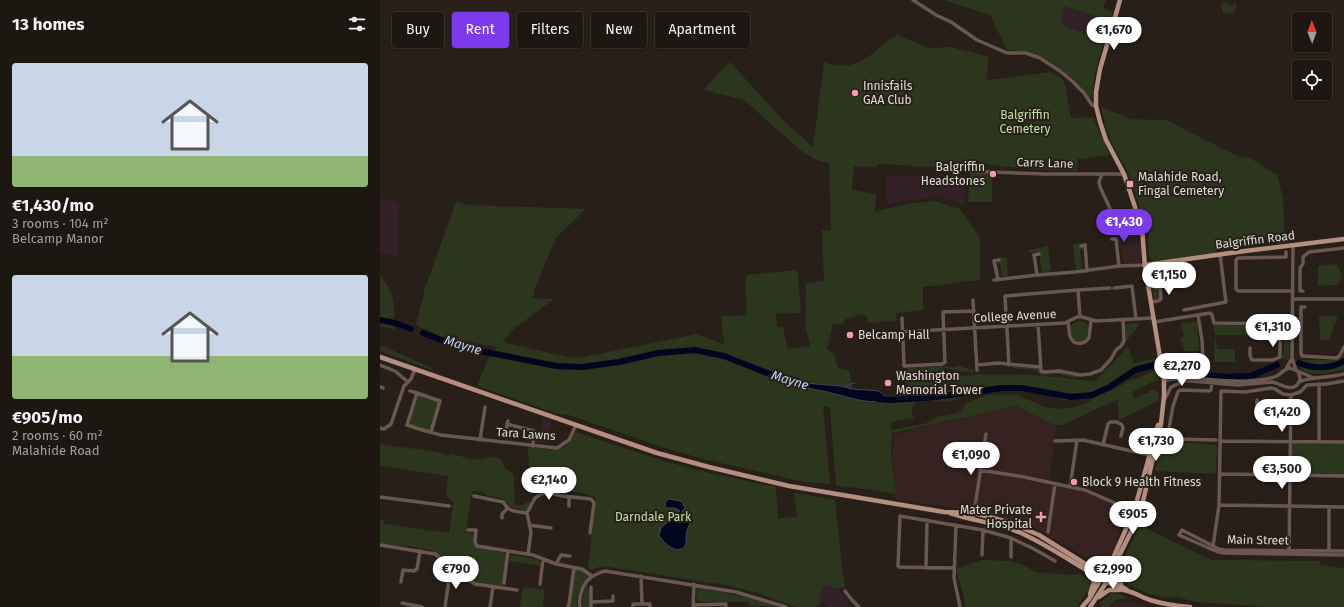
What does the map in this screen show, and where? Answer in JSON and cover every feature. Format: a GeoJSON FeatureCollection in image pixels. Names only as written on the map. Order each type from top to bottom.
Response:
{"type":"FeatureCollection","features":[{"type":"Feature","properties":{"kind":"main road"},"geometry":{"type":"LineString","coordinates":[[1072,556],[1079,557],[1098,567],[1104,566],[1116,557],[1140,514],[1153,463],[1163,408],[1164,381],[1145,265],[1142,228],[1124,174],[1106,140],[1096,106],[1096,92],[1100,70],[1120,0]]}},
{"type":"Feature","properties":{"kind":"main road","name":"Balgriffin Road"},"geometry":{"type":"LineString","coordinates":[[1145,265],[1344,239]]}},
{"type":"Feature","properties":{"kind":"main road"},"geometry":{"type":"LineString","coordinates":[[380,357],[657,453],[744,476],[818,491],[944,512],[974,514],[1002,520],[1029,530],[1072,556],[1123,590],[1163,604],[1190,607]]}},
{"type":"Feature","properties":{"kind":"main road"},"geometry":{"type":"LineString","coordinates":[[1129,591],[1123,586],[1116,576],[1116,557],[1134,512],[1163,408]]}},
{"type":"Feature","properties":{"kind":"main road"},"geometry":{"type":"LineString","coordinates":[[944,512],[994,524],[1019,532],[1056,551],[1090,573],[1123,586]]}},
{"type":"Feature","properties":{"kind":"main road"},"geometry":{"type":"LineString","coordinates":[[1096,599],[1109,563]]}},
{"type":"Feature","properties":{"kind":"main road"},"geometry":{"type":"LineString","coordinates":[[1082,606],[1115,563]]}},
{"type":"Feature","properties":{"kind":"main road"},"geometry":{"type":"LineString","coordinates":[[1082,606],[1093,586],[1093,580],[1090,573]]}},
{"type":"Feature","properties":{"kind":"main road"},"geometry":{"type":"LineString","coordinates":[[1090,607],[1096,599],[1106,591],[1112,589],[1127,593],[1129,591]]}},
{"type":"Feature","properties":{"kind":"street"},"geometry":{"type":"LineString","coordinates":[[913,0],[936,15],[951,22],[977,40],[1007,52],[1026,53],[1040,58],[1072,81],[1084,93],[1092,105],[1096,106]]}},
{"type":"Feature","properties":{"kind":"street","name":"Carrs Lane"},"geometry":{"type":"LineString","coordinates":[[965,170],[1044,174],[1124,174]]}},
{"type":"Feature","properties":{"kind":"street"},"geometry":{"type":"LineString","coordinates":[[1102,174],[1099,182],[1100,187],[1121,232]]}},
{"type":"Feature","properties":{"kind":"street"},"geometry":{"type":"LineString","coordinates":[[1112,239],[1116,239],[1119,266]]}},
{"type":"Feature","properties":{"kind":"street"},"geometry":{"type":"LineString","coordinates":[[1080,246],[1085,245],[1088,271]]}},
{"type":"Feature","properties":{"kind":"street"},"geometry":{"type":"LineString","coordinates":[[1293,245],[1292,358],[1300,375],[1299,382]]}},
{"type":"Feature","properties":{"kind":"street"},"geometry":{"type":"LineString","coordinates":[[1304,291],[1300,291],[1300,270],[1305,255],[1309,252],[1344,248]]}},
{"type":"Feature","properties":{"kind":"street"},"geometry":{"type":"LineString","coordinates":[[1286,252],[1286,257],[1238,258],[1236,260],[1236,289],[1238,291],[1292,291]]}},
{"type":"Feature","properties":{"kind":"street"},"geometry":{"type":"LineString","coordinates":[[1037,275],[1034,255],[1039,254]]}},
{"type":"Feature","properties":{"kind":"street"},"geometry":{"type":"LineString","coordinates":[[1184,310],[1224,304],[1226,302],[1220,254]]}},
{"type":"Feature","properties":{"kind":"street"},"geometry":{"type":"LineString","coordinates":[[999,260],[994,261],[996,280],[1088,271],[1119,266],[1145,265]]}},
{"type":"Feature","properties":{"kind":"street"},"geometry":{"type":"LineString","coordinates":[[1009,365],[1005,296],[1132,286],[1136,319]]}},
{"type":"Feature","properties":{"kind":"street"},"geometry":{"type":"LineString","coordinates":[[1151,302],[1159,301],[1161,299],[1160,287],[1156,288]]}},
{"type":"Feature","properties":{"kind":"street"},"geometry":{"type":"LineString","coordinates":[[1078,290],[1080,317],[1091,321],[1136,319],[1154,320],[1210,313],[1214,323],[1292,324]]}},
{"type":"Feature","properties":{"kind":"street"},"geometry":{"type":"LineString","coordinates":[[1293,299],[1344,300]]}},
{"type":"Feature","properties":{"kind":"street"},"geometry":{"type":"LineString","coordinates":[[973,300],[977,370]]}},
{"type":"Feature","properties":{"kind":"street"},"geometry":{"type":"LineString","coordinates":[[1305,307],[1300,307],[1302,356],[1337,358],[1344,347]]}},
{"type":"Feature","properties":{"kind":"street"},"geometry":{"type":"LineString","coordinates":[[902,318],[901,332],[905,367],[944,364],[943,312],[974,311]]}},
{"type":"Feature","properties":{"kind":"street"},"geometry":{"type":"LineString","coordinates":[[1198,315],[1202,340],[1203,360]]}},
{"type":"Feature","properties":{"kind":"street","name":"College Avenue"},"geometry":{"type":"LineString","coordinates":[[901,332],[1068,322],[1072,319],[1080,317]]}},
{"type":"Feature","properties":{"kind":"street"},"geometry":{"type":"LineString","coordinates":[[1038,324],[1040,367],[1042,372],[1059,371],[1080,375],[1090,374],[1101,370],[1111,359],[1116,350],[1124,341],[1124,320]]}},
{"type":"Feature","properties":{"kind":"street"},"geometry":{"type":"LineString","coordinates":[[1068,322],[1072,339],[1081,344],[1090,338],[1091,321]]}},
{"type":"Feature","properties":{"kind":"street"},"geometry":{"type":"LineString","coordinates":[[1250,348],[1250,356],[1252,360],[1277,359],[1280,354],[1280,324]]}},
{"type":"Feature","properties":{"kind":"street"},"geometry":{"type":"LineString","coordinates":[[1160,360],[1165,369],[1175,376],[1226,381],[1248,381],[1274,376],[1282,372],[1286,369],[1292,358]]}},
{"type":"Feature","properties":{"kind":"street"},"geometry":{"type":"LineString","coordinates":[[977,365],[990,363],[1040,367]]}},
{"type":"Feature","properties":{"kind":"street"},"geometry":{"type":"LineString","coordinates":[[380,365],[395,371],[408,382]]}},
{"type":"Feature","properties":{"kind":"street"},"geometry":{"type":"LineString","coordinates":[[1286,369],[1290,368],[1314,378]]}},
{"type":"Feature","properties":{"kind":"street"},"geometry":{"type":"LineString","coordinates":[[380,428],[383,429],[391,424],[404,386],[411,379],[415,369]]}},
{"type":"Feature","properties":{"kind":"street"},"geometry":{"type":"LineString","coordinates":[[1282,372],[1280,375],[1281,382],[1285,386]]}},
{"type":"Feature","properties":{"kind":"street"},"geometry":{"type":"LineString","coordinates":[[1164,381],[1191,381],[1238,385],[1277,382],[1292,388],[1299,382],[1314,378],[1324,378],[1344,374]]}},
{"type":"Feature","properties":{"kind":"street"},"geometry":{"type":"LineString","coordinates":[[1164,381],[1198,378]]}},
{"type":"Feature","properties":{"kind":"street"},"geometry":{"type":"LineString","coordinates":[[1213,546],[1219,505],[1220,474],[1218,440],[1221,392],[1257,391],[1271,388],[1283,394],[1291,395],[1300,392],[1307,385],[1344,380]]}},
{"type":"Feature","properties":{"kind":"street"},"geometry":{"type":"LineString","coordinates":[[1163,402],[1171,387],[1191,381]]}},
{"type":"Feature","properties":{"kind":"street"},"geometry":{"type":"LineString","coordinates":[[1212,383],[1209,391],[1180,390],[1178,392],[1173,406],[1168,434],[1169,437],[1172,439],[1344,442]]}},
{"type":"Feature","properties":{"kind":"street"},"geometry":{"type":"LineString","coordinates":[[1319,384],[1319,442]]}},
{"type":"Feature","properties":{"kind":"street"},"geometry":{"type":"LineString","coordinates":[[410,390],[440,401],[431,432]]}},
{"type":"Feature","properties":{"kind":"street"},"geometry":{"type":"LineString","coordinates":[[1257,391],[1257,400]]}},
{"type":"Feature","properties":{"kind":"street","name":"Tara Lawns"},"geometry":{"type":"LineString","coordinates":[[417,393],[407,425],[442,435],[557,448],[561,447],[569,440],[576,425]]}},
{"type":"Feature","properties":{"kind":"street"},"geometry":{"type":"LineString","coordinates":[[1288,550],[1291,395]]}},
{"type":"Feature","properties":{"kind":"street"},"geometry":{"type":"LineString","coordinates":[[480,440],[485,408]]}},
{"type":"Feature","properties":{"kind":"street"},"geometry":{"type":"LineString","coordinates":[[1103,445],[1108,424],[1110,422],[1122,424],[1123,428],[1121,436]]}},
{"type":"Feature","properties":{"kind":"street"},"geometry":{"type":"LineString","coordinates":[[506,429],[508,423],[534,431],[533,446]]}},
{"type":"Feature","properties":{"kind":"street"},"geometry":{"type":"LineString","coordinates":[[973,520],[986,434]]}},
{"type":"Feature","properties":{"kind":"street"},"geometry":{"type":"LineString","coordinates":[[1070,487],[1077,440]]}},
{"type":"Feature","properties":{"kind":"street"},"geometry":{"type":"LineString","coordinates":[[1055,441],[1083,440],[1149,455]]}},
{"type":"Feature","properties":{"kind":"street"},"geometry":{"type":"LineString","coordinates":[[980,470],[1019,476],[1085,490],[1140,514]]}},
{"type":"Feature","properties":{"kind":"street"},"geometry":{"type":"LineString","coordinates":[[1220,474],[1344,476]]}},
{"type":"Feature","properties":{"kind":"street"},"geometry":{"type":"LineString","coordinates":[[1048,532],[1055,484]]}},
{"type":"Feature","properties":{"kind":"street"},"geometry":{"type":"LineString","coordinates":[[528,554],[531,532],[527,513],[535,498],[541,494],[549,493],[591,499],[594,503],[590,534]]}},
{"type":"Feature","properties":{"kind":"street"},"geometry":{"type":"LineString","coordinates":[[474,496],[503,502],[507,509],[527,513]]}},
{"type":"Feature","properties":{"kind":"street"},"geometry":{"type":"LineString","coordinates":[[380,497],[449,506]]}},
{"type":"Feature","properties":{"kind":"street"},"geometry":{"type":"LineString","coordinates":[[569,497],[569,506]]}},
{"type":"Feature","properties":{"kind":"street"},"geometry":{"type":"LineString","coordinates":[[1219,505],[1344,507]]}},
{"type":"Feature","properties":{"kind":"street"},"geometry":{"type":"LineString","coordinates":[[1328,551],[1329,507]]}},
{"type":"Feature","properties":{"kind":"street"},"geometry":{"type":"LineString","coordinates":[[502,518],[502,514],[507,509]]}},
{"type":"Feature","properties":{"kind":"street"},"geometry":{"type":"LineString","coordinates":[[954,568],[899,567],[898,547],[900,516],[983,530],[1011,538],[1034,549],[1055,562]]}},
{"type":"Feature","properties":{"kind":"street"},"geometry":{"type":"LineString","coordinates":[[926,568],[927,520]]}},
{"type":"Feature","properties":{"kind":"street"},"geometry":{"type":"LineString","coordinates":[[529,525],[551,528]]}},
{"type":"Feature","properties":{"kind":"street"},"geometry":{"type":"LineString","coordinates":[[956,525],[954,578],[960,607]]}},
{"type":"Feature","properties":{"kind":"street"},"geometry":{"type":"LineString","coordinates":[[468,530],[476,530],[475,542],[477,546],[528,554],[556,564],[582,569],[592,576]]}},
{"type":"Feature","properties":{"kind":"street"},"geometry":{"type":"LineString","coordinates":[[982,555],[983,530]]}},
{"type":"Feature","properties":{"kind":"street","name":"Main Street"},"geometry":{"type":"LineString","coordinates":[[1344,551],[1225,550],[1219,549],[1182,530],[1179,535],[1218,552],[1225,553],[1344,555]]}},
{"type":"Feature","properties":{"kind":"street"},"geometry":{"type":"LineString","coordinates":[[1011,538],[1011,557]]}},
{"type":"Feature","properties":{"kind":"street"},"geometry":{"type":"LineString","coordinates":[[380,545],[435,554],[452,569],[475,584],[517,590]]}},
{"type":"Feature","properties":{"kind":"street"},"geometry":{"type":"LineString","coordinates":[[401,582],[403,570],[414,571],[418,569],[420,551]]}},
{"type":"Feature","properties":{"kind":"street"},"geometry":{"type":"LineString","coordinates":[[504,583],[508,551]]}},
{"type":"Feature","properties":{"kind":"street"},"geometry":{"type":"LineString","coordinates":[[556,564],[562,554],[570,556]]}},
{"type":"Feature","properties":{"kind":"street"},"geometry":{"type":"LineString","coordinates":[[540,584],[543,559]]}},
{"type":"Feature","properties":{"kind":"street"},"geometry":{"type":"LineString","coordinates":[[568,607],[574,568]]}},
{"type":"Feature","properties":{"kind":"street"},"geometry":{"type":"LineString","coordinates":[[445,607],[450,573],[452,569]]}},
{"type":"Feature","properties":{"kind":"street"},"geometry":{"type":"LineString","coordinates":[[580,607],[579,598],[586,581],[592,576],[605,571],[694,584],[736,592],[786,607]]}},
{"type":"Feature","properties":{"kind":"street"},"geometry":{"type":"LineString","coordinates":[[641,576],[642,604]]}},
{"type":"Feature","properties":{"kind":"street"},"geometry":{"type":"LineString","coordinates":[[694,584],[693,606],[726,604],[726,607]]}},
{"type":"Feature","properties":{"kind":"street"},"geometry":{"type":"LineString","coordinates":[[490,607],[493,587]]}},
{"type":"Feature","properties":{"kind":"street"},"geometry":{"type":"LineString","coordinates":[[591,587],[591,607]]}},
{"type":"Feature","properties":{"kind":"street"},"geometry":{"type":"LineString","coordinates":[[845,591],[859,607]]}},
{"type":"Feature","properties":{"kind":"street"},"geometry":{"type":"LineString","coordinates":[[591,602],[602,603],[613,601],[614,596]]}},
{"type":"Feature","properties":{"kind":"street"},"geometry":{"type":"LineString","coordinates":[[402,603],[422,607]]}},
{"type":"Feature","properties":{"kind":"street"},"geometry":{"type":"LineString","coordinates":[[633,607],[633,604],[650,604],[650,607]]}},
{"type":"Feature","properties":{"kind":"shaded area"},"geometry":{"type":"Polygon","coordinates":[[[1064,6],[1110,23],[1106,36],[1092,32],[1091,36],[1059,24],[1064,6]]]}},
{"type":"Feature","properties":{"kind":"shaded area"},"geometry":{"type":"Polygon","coordinates":[[[964,175],[965,205],[938,196],[886,204],[887,176],[964,175]]]}},
{"type":"Feature","properties":{"kind":"shaded area"},"geometry":{"type":"Polygon","coordinates":[[[380,198],[397,201],[400,205],[398,215],[398,258],[389,254],[380,254],[380,198]]]}},
{"type":"Feature","properties":{"kind":"shaded area"},"geometry":{"type":"Polygon","coordinates":[[[1141,244],[1141,263],[1123,264],[1121,245],[1141,244]]]}},
{"type":"Feature","properties":{"kind":"shaded area"},"geometry":{"type":"Polygon","coordinates":[[[1015,406],[1059,425],[1057,426],[1050,474],[1052,483],[1084,491],[1127,511],[1119,529],[1117,544],[1109,558],[1103,564],[1099,565],[1017,518],[1011,520],[978,510],[968,510],[896,500],[892,454],[894,434],[1015,406]]]}},
{"type":"Feature","properties":{"kind":"shaded area"},"geometry":{"type":"Polygon","coordinates":[[[543,419],[551,422],[548,441],[547,443],[537,443],[538,432],[540,432],[543,419]]]}},
{"type":"Feature","properties":{"kind":"shaded area"},"geometry":{"type":"Polygon","coordinates":[[[824,585],[839,589],[841,593],[851,602],[845,607],[827,607],[820,599],[824,585]]]}},
{"type":"Feature","properties":{"kind":"shaded area"},"geometry":{"type":"Polygon","coordinates":[[[1131,601],[1149,607],[1111,607],[1116,603],[1131,601]]]}},
{"type":"Feature","properties":{"kind":"green space"},"geometry":{"type":"Polygon","coordinates":[[[944,0],[1106,0],[1103,8],[1113,12],[1111,22],[1064,6],[1060,24],[1091,36],[1092,31],[1106,36],[1095,73],[1092,100],[1072,78],[1047,60],[1029,52],[1007,50],[990,15],[944,0]]]}},
{"type":"Feature","properties":{"kind":"green space"},"geometry":{"type":"Polygon","coordinates":[[[1222,2],[1233,6],[1234,3],[1236,4],[1236,10],[1233,10],[1233,14],[1223,13],[1223,9],[1221,8],[1222,2]]]}},
{"type":"Feature","properties":{"kind":"green space","name":"Balgriffin Cemetery"},"geometry":{"type":"Polygon","coordinates":[[[897,35],[929,48],[950,47],[988,56],[987,80],[1051,72],[1064,80],[1071,118],[1093,117],[1110,155],[1077,159],[1077,171],[1040,170],[971,163],[970,168],[964,169],[879,164],[876,167],[854,166],[852,190],[876,194],[875,212],[913,203],[934,201],[960,209],[980,238],[980,280],[923,287],[923,310],[896,313],[897,321],[868,323],[867,316],[857,314],[857,316],[846,319],[843,324],[833,324],[827,349],[834,354],[838,368],[849,370],[853,392],[896,397],[898,393],[917,389],[920,394],[923,391],[928,391],[930,394],[937,391],[958,390],[976,385],[929,388],[909,386],[906,381],[933,377],[930,372],[925,372],[918,373],[919,375],[916,374],[915,376],[907,378],[907,368],[946,366],[956,367],[957,365],[972,370],[975,369],[973,373],[943,367],[944,371],[938,377],[986,374],[1034,375],[1095,381],[1128,347],[1134,363],[1156,358],[1157,365],[1141,370],[1118,383],[1105,387],[1092,396],[1073,400],[1063,400],[1040,390],[981,389],[946,402],[924,400],[915,401],[911,413],[915,418],[891,422],[891,430],[927,423],[938,416],[962,411],[966,403],[986,395],[1014,394],[1043,406],[1059,409],[1074,407],[1087,403],[1100,393],[1113,390],[1130,380],[1139,378],[1152,371],[1158,371],[1159,379],[1132,392],[1134,399],[1146,393],[1148,394],[1151,390],[1156,390],[1159,395],[1158,401],[1119,420],[1118,399],[1063,425],[1055,425],[1016,406],[893,433],[892,431],[891,455],[896,494],[836,485],[830,408],[823,406],[830,484],[805,482],[703,459],[665,448],[566,414],[558,414],[477,386],[488,359],[497,347],[442,337],[416,325],[425,288],[456,202],[469,205],[586,209],[556,238],[535,288],[533,298],[554,299],[516,327],[502,342],[572,358],[696,334],[724,344],[721,316],[747,315],[745,279],[747,275],[795,270],[798,273],[801,313],[776,314],[777,327],[783,327],[788,349],[810,346],[805,324],[806,283],[824,281],[822,230],[831,230],[829,163],[816,160],[800,150],[744,100],[704,90],[715,76],[730,62],[784,121],[813,147],[824,62],[846,66],[855,63],[872,54],[897,35]]]}},
{"type":"Feature","properties":{"kind":"green space"},"geometry":{"type":"Polygon","coordinates":[[[1101,107],[1131,119],[1166,120],[1237,156],[1250,158],[1277,175],[1283,198],[1285,243],[1279,244],[1272,237],[1220,244],[1215,254],[1154,261],[1149,257],[1148,234],[1128,172],[1114,148],[1106,128],[1101,107]]]}},
{"type":"Feature","properties":{"kind":"green space"},"geometry":{"type":"Polygon","coordinates":[[[970,173],[992,173],[992,202],[968,202],[970,173]]]}},
{"type":"Feature","properties":{"kind":"green space"},"geometry":{"type":"Polygon","coordinates":[[[1088,244],[1080,247],[1084,249],[1080,250],[1083,269],[1076,269],[1073,246],[1070,245],[1088,244]]]}},
{"type":"Feature","properties":{"kind":"green space"},"geometry":{"type":"Polygon","coordinates":[[[1048,246],[1051,271],[1042,272],[1039,252],[1029,253],[1029,250],[1048,246]]]}},
{"type":"Feature","properties":{"kind":"green space"},"geometry":{"type":"Polygon","coordinates":[[[1007,257],[1008,276],[1002,277],[1000,264],[996,264],[1000,262],[999,258],[1007,257]]]}},
{"type":"Feature","properties":{"kind":"green space"},"geometry":{"type":"Polygon","coordinates":[[[1337,264],[1342,277],[1338,285],[1318,286],[1318,266],[1337,264]]]}},
{"type":"Feature","properties":{"kind":"green space"},"geometry":{"type":"Polygon","coordinates":[[[1165,265],[1168,283],[1151,286],[1155,286],[1155,289],[1158,292],[1159,299],[1155,300],[1150,284],[1148,271],[1152,267],[1165,265]]]}},
{"type":"Feature","properties":{"kind":"green space"},"geometry":{"type":"Polygon","coordinates":[[[380,276],[392,294],[395,330],[380,326],[380,276]]]}},
{"type":"Feature","properties":{"kind":"green space"},"geometry":{"type":"Polygon","coordinates":[[[1319,316],[1338,316],[1329,340],[1320,340],[1319,316]]]}},
{"type":"Feature","properties":{"kind":"green space"},"geometry":{"type":"Polygon","coordinates":[[[1079,321],[1085,322],[1089,325],[1087,339],[1080,342],[1073,339],[1070,326],[1079,321]]]}},
{"type":"Feature","properties":{"kind":"green space"},"geometry":{"type":"Polygon","coordinates":[[[1197,321],[1199,351],[1185,351],[1180,338],[1184,336],[1181,323],[1197,321]]]}},
{"type":"Feature","properties":{"kind":"green space"},"geometry":{"type":"Polygon","coordinates":[[[1141,323],[1126,340],[1125,326],[1127,324],[1141,323]]]}},
{"type":"Feature","properties":{"kind":"green space"},"geometry":{"type":"Polygon","coordinates":[[[1213,325],[1251,326],[1251,329],[1248,335],[1215,335],[1213,325]]]}},
{"type":"Feature","properties":{"kind":"green space"},"geometry":{"type":"Polygon","coordinates":[[[1283,326],[1289,326],[1290,328],[1288,360],[1280,357],[1284,354],[1284,329],[1281,328],[1283,326]]]}},
{"type":"Feature","properties":{"kind":"green space"},"geometry":{"type":"Polygon","coordinates":[[[1215,338],[1217,349],[1235,349],[1235,362],[1214,362],[1215,338]]]}},
{"type":"Feature","properties":{"kind":"green space"},"geometry":{"type":"Polygon","coordinates":[[[380,346],[432,368],[431,370],[380,351],[380,346]]]}},
{"type":"Feature","properties":{"kind":"green space"},"geometry":{"type":"Polygon","coordinates":[[[1344,352],[1344,369],[1331,372],[1317,374],[1304,371],[1300,367],[1297,360],[1338,360],[1342,357],[1344,352]]]}},
{"type":"Feature","properties":{"kind":"green space"},"geometry":{"type":"Polygon","coordinates":[[[1012,366],[1037,368],[1041,373],[1058,373],[1076,376],[1076,378],[1057,374],[1041,375],[1036,370],[1012,368],[1012,366]]]}},
{"type":"Feature","properties":{"kind":"green space"},"geometry":{"type":"Polygon","coordinates":[[[417,394],[440,402],[431,432],[407,424],[417,394]]]}},
{"type":"Feature","properties":{"kind":"green space","name":"Darndale Park"},"geometry":{"type":"Polygon","coordinates":[[[575,432],[664,461],[701,471],[776,487],[778,518],[797,517],[794,493],[835,500],[845,586],[839,589],[824,585],[820,599],[821,602],[815,607],[795,607],[761,594],[726,585],[602,566],[591,570],[588,566],[596,499],[586,494],[563,490],[544,489],[538,490],[530,495],[528,447],[550,449],[562,448],[567,445],[575,432]]]}},
{"type":"Feature","properties":{"kind":"green space"},"geometry":{"type":"Polygon","coordinates":[[[1162,441],[1217,445],[1216,474],[1155,471],[1162,441]]]}},
{"type":"Feature","properties":{"kind":"green space"},"geometry":{"type":"Polygon","coordinates":[[[1292,443],[1344,444],[1344,474],[1292,473],[1292,443]]]}},
{"type":"Feature","properties":{"kind":"green space"},"geometry":{"type":"Polygon","coordinates":[[[380,444],[438,452],[448,456],[450,453],[475,459],[485,459],[489,457],[502,459],[504,467],[514,475],[515,504],[520,505],[529,501],[530,504],[526,511],[509,506],[503,499],[485,495],[483,492],[472,491],[466,532],[472,533],[474,536],[474,545],[477,547],[504,553],[506,555],[504,585],[490,585],[475,582],[440,555],[430,550],[408,546],[380,545],[380,519],[384,520],[384,524],[449,533],[453,502],[446,496],[448,476],[380,466],[380,444]]]}},
{"type":"Feature","properties":{"kind":"green space"},"geometry":{"type":"Polygon","coordinates":[[[1140,525],[1211,560],[1320,561],[1320,565],[1344,568],[1344,607],[1269,607],[1197,602],[1177,597],[1166,598],[1149,594],[1127,584],[1118,570],[1140,525]]]}},
{"type":"Feature","properties":{"kind":"green space"},"geometry":{"type":"Polygon","coordinates":[[[514,555],[538,560],[540,561],[540,566],[509,561],[510,556],[514,555]]]}},
{"type":"Feature","properties":{"kind":"green space"},"geometry":{"type":"Polygon","coordinates":[[[981,560],[1008,561],[1021,564],[1036,572],[1076,575],[1080,573],[1089,581],[1091,586],[1077,607],[965,607],[956,569],[981,560]]]}},
{"type":"Feature","properties":{"kind":"green space"},"geometry":{"type":"Polygon","coordinates":[[[574,568],[582,569],[592,576],[580,589],[577,607],[570,607],[574,568]]]}},
{"type":"Feature","properties":{"kind":"green space"},"geometry":{"type":"Polygon","coordinates":[[[586,585],[588,585],[588,590],[590,590],[590,607],[582,607],[582,599],[586,585]]]}},
{"type":"Feature","properties":{"kind":"green space"},"geometry":{"type":"Polygon","coordinates":[[[523,587],[545,590],[543,607],[520,607],[523,587]]]}},
{"type":"Feature","properties":{"kind":"green space"},"geometry":{"type":"Polygon","coordinates":[[[701,588],[754,599],[778,607],[749,606],[749,602],[700,602],[696,600],[697,589],[701,588]]]}},
{"type":"Feature","properties":{"kind":"green space"},"geometry":{"type":"Polygon","coordinates":[[[1112,593],[1128,598],[1116,600],[1109,607],[1103,607],[1099,603],[1112,593]]]}},
{"type":"Feature","properties":{"kind":"water"},"geometry":{"type":"Polygon","coordinates":[[[785,378],[805,383],[879,391],[885,396],[886,400],[870,402],[862,401],[829,392],[788,384],[784,382],[783,379],[785,378]]]}},
{"type":"Feature","properties":{"kind":"water"},"geometry":{"type":"Polygon","coordinates":[[[669,499],[683,503],[685,508],[682,513],[689,516],[691,519],[686,537],[686,545],[681,549],[674,549],[670,547],[659,535],[661,528],[680,511],[675,508],[667,508],[665,506],[666,501],[669,499]]]}},
{"type":"Feature","properties":{"kind":"waterway","name":"Mayne"},"geometry":{"type":"LineString","coordinates":[[380,320],[395,323],[411,329]]}},
{"type":"Feature","properties":{"kind":"waterway","name":"Mayne"},"geometry":{"type":"LineString","coordinates":[[423,333],[441,340],[480,351],[556,366],[582,367],[619,362],[658,353],[695,350],[724,356],[790,382]]}},
{"type":"Feature","properties":{"kind":"waterway","name":"Mayne"},"geometry":{"type":"LineString","coordinates":[[1165,361],[1167,361],[1177,373],[1226,377],[1251,376],[1277,365]]}},
{"type":"Feature","properties":{"kind":"waterway","name":"Mayne"},"geometry":{"type":"LineString","coordinates":[[1299,363],[1316,367],[1327,367],[1344,361]]}},
{"type":"Feature","properties":{"kind":"waterway","name":"Mayne"},"geometry":{"type":"LineString","coordinates":[[878,399],[891,400],[936,397],[1002,388],[1022,388],[1071,397],[1092,395],[1108,388],[1135,370],[1157,364]]}},
{"type":"Feature","properties":{"kind":"waterway"},"geometry":{"type":"LineString","coordinates":[[846,387],[847,385],[855,383]]}},
{"type":"Feature","properties":{"kind":"place","name":"Innisfails GAA Club"},"geometry":{"type":"Point","coordinates":[855,93]}},
{"type":"Feature","properties":{"kind":"place","name":"Balgriffin Headstones"},"geometry":{"type":"Point","coordinates":[993,174]}},
{"type":"Feature","properties":{"kind":"place","name":"Malahide Road, Fingal Cemetery"},"geometry":{"type":"Point","coordinates":[1130,184]}},
{"type":"Feature","properties":{"kind":"place","name":"Belcamp Hall"},"geometry":{"type":"Point","coordinates":[850,335]}},
{"type":"Feature","properties":{"kind":"place","name":"Washington Memorial Tower"},"geometry":{"type":"Point","coordinates":[888,383]}},
{"type":"Feature","properties":{"kind":"place","name":"Block 9 Health Fitness"},"geometry":{"type":"Point","coordinates":[1074,482]}},
{"type":"Feature","properties":{"kind":"place","name":"Mater Private Hospital"},"geometry":{"type":"Point","coordinates":[1041,517]}}]}
